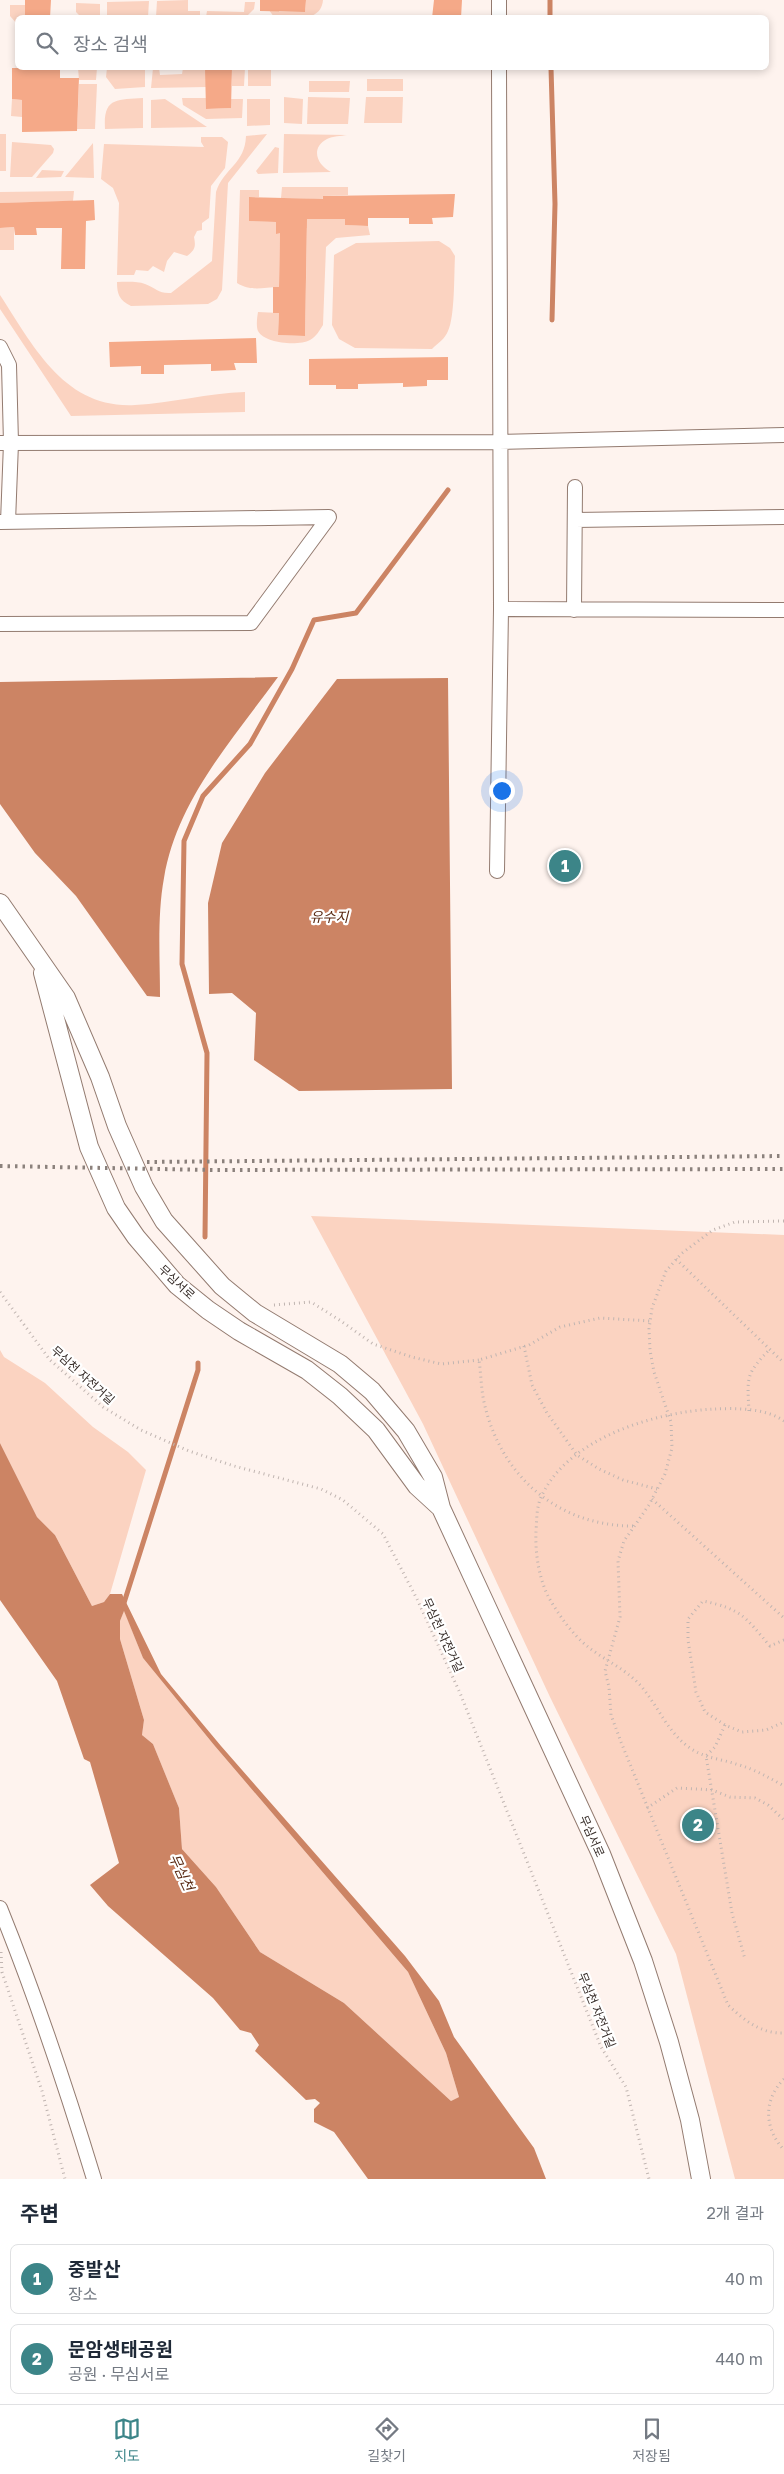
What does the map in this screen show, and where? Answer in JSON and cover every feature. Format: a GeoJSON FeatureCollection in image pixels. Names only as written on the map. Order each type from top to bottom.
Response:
{"type":"FeatureCollection","features":[{"type":"Feature","properties":{"kind":"street"},"geometry":{"type":"LineString","coordinates":[[499,0],[499,15]]}},
{"type":"Feature","properties":{"kind":"street"},"geometry":{"type":"LineString","coordinates":[[497,872],[501,609],[499,70]]}},
{"type":"Feature","properties":{"kind":"street"},"geometry":{"type":"LineString","coordinates":[[0,347],[4,364],[6,443],[4,522],[329,517],[251,622],[0,624]]}},
{"type":"Feature","properties":{"kind":"street"},"geometry":{"type":"LineString","coordinates":[[6,443],[499,442],[784,435]]}},
{"type":"Feature","properties":{"kind":"street"},"geometry":{"type":"LineString","coordinates":[[574,610],[575,487]]}},
{"type":"Feature","properties":{"kind":"street"},"geometry":{"type":"LineString","coordinates":[[575,520],[784,518]]}},
{"type":"Feature","properties":{"kind":"street"},"geometry":{"type":"LineString","coordinates":[[501,609],[784,610]]}},
{"type":"Feature","properties":{"kind":"street","name":"무심서로"},"geometry":{"type":"LineString","coordinates":[[0,903],[66,998],[100,1076],[117,1126],[144,1187],[164,1221],[222,1286],[255,1313],[340,1364],[372,1391],[406,1431],[433,1478],[441,1508],[601,1854],[643,1961],[688,2111],[701,2179]]}},
{"type":"Feature","properties":{"kind":"street","name":"무심서로"},"geometry":{"type":"LineString","coordinates":[[42,966],[89,1147],[116,1208],[136,1237],[177,1285],[208,1310],[239,1331],[307,1370],[340,1396],[376,1430],[417,1486],[441,1508]]}},
{"type":"Feature","properties":{"kind":"street"},"geometry":{"type":"LineString","coordinates":[[0,1908],[24,1967],[66,2088],[94,2179]]}},
{"type":"Feature","properties":{"kind":"path"},"geometry":{"type":"LineString","coordinates":[[784,1221],[735,1222],[713,1230],[676,1259],[666,1271],[652,1308],[650,1350],[654,1372],[669,1414],[672,1448],[665,1474],[652,1499],[633,1526],[618,1561],[620,1617],[605,1671],[609,1687],[611,1715],[728,2005],[741,2017],[761,2030],[784,2033]]}},
{"type":"Feature","properties":{"kind":"path"},"geometry":{"type":"LineString","coordinates":[[676,1259],[784,1362]]}},
{"type":"Feature","properties":{"kind":"path","name":"무심천 자전거길"},"geometry":{"type":"LineString","coordinates":[[0,1292],[50,1360],[103,1408],[141,1430],[189,1451],[234,1466],[321,1489],[343,1500],[383,1534],[417,1598],[460,1693],[601,2047],[626,2087],[649,2179]]}},
{"type":"Feature","properties":{"kind":"path"},"geometry":{"type":"LineString","coordinates":[[274,1305],[311,1302],[342,1321],[373,1344],[441,1364],[479,1360],[524,1346],[560,1328],[600,1318],[650,1321]]}},
{"type":"Feature","properties":{"kind":"path"},"geometry":{"type":"LineString","coordinates":[[524,1346],[532,1385],[547,1413],[577,1455],[599,1470],[623,1480],[657,1489]]}},
{"type":"Feature","properties":{"kind":"path"},"geometry":{"type":"LineString","coordinates":[[749,1411],[748,1376],[753,1367],[770,1349]]}},
{"type":"Feature","properties":{"kind":"path"},"geometry":{"type":"LineString","coordinates":[[479,1360],[485,1403],[506,1458],[541,1497],[574,1515],[602,1524],[633,1526]]}},
{"type":"Feature","properties":{"kind":"path"},"geometry":{"type":"LineString","coordinates":[[784,1422],[767,1413],[734,1409],[669,1414],[596,1440],[577,1455],[555,1477],[541,1497],[538,1507],[536,1541],[543,1584],[554,1605],[585,1644],[626,1672],[641,1686],[679,1740],[691,1749],[706,1756],[759,1772],[784,1786]]}},
{"type":"Feature","properties":{"kind":"path"},"geometry":{"type":"LineString","coordinates":[[652,1499],[784,1618]]}},
{"type":"Feature","properties":{"kind":"path"},"geometry":{"type":"LineString","coordinates":[[784,1640],[770,1646],[741,1613],[722,1605],[704,1601],[688,1619],[688,1640],[696,1692],[704,1712],[724,1725],[742,1732],[766,1730],[784,1722]]}},
{"type":"Feature","properties":{"kind":"path"},"geometry":{"type":"LineString","coordinates":[[706,1756],[715,1748],[724,1725]]}},
{"type":"Feature","properties":{"kind":"path"},"geometry":{"type":"LineString","coordinates":[[706,1756],[730,1904],[745,1959]]}},
{"type":"Feature","properties":{"kind":"path"},"geometry":{"type":"LineString","coordinates":[[647,1808],[676,1788],[712,1790],[730,1797],[755,1798],[768,1805],[784,1820]]}},
{"type":"Feature","properties":{"kind":"path"},"geometry":{"type":"LineString","coordinates":[[0,1944],[1,1970],[42,2091],[66,2179]]}},
{"type":"Feature","properties":{"kind":"path"},"geometry":{"type":"LineString","coordinates":[[784,2079],[771,2098],[768,2110],[772,2134],[784,2150]]}},
{"type":"Feature","properties":{"kind":"shaded area"},"geometry":{"type":"Polygon","coordinates":[[[188,0],[188,11],[200,11],[200,15],[156,15],[157,1],[188,0]]]}},
{"type":"Feature","properties":{"kind":"shaded area"},"geometry":{"type":"Polygon","coordinates":[[[279,0],[279,12],[305,12],[306,0],[323,0],[321,8],[313,15],[273,15],[266,6],[279,0]]]}},
{"type":"Feature","properties":{"kind":"shaded area"},"geometry":{"type":"Polygon","coordinates":[[[149,1],[148,15],[107,15],[107,2],[149,1]]]}},
{"type":"Feature","properties":{"kind":"shaded area"},"geometry":{"type":"Polygon","coordinates":[[[245,2],[255,2],[254,9],[248,15],[206,15],[207,11],[244,12],[245,2]]]}},
{"type":"Feature","properties":{"kind":"shaded area"},"geometry":{"type":"Polygon","coordinates":[[[76,3],[100,4],[100,15],[79,15],[76,12],[76,3]]]}},
{"type":"Feature","properties":{"kind":"shaded area"},"geometry":{"type":"Polygon","coordinates":[[[10,5],[25,5],[25,15],[15,15],[15,22],[10,16],[10,5]]]}},
{"type":"Feature","properties":{"kind":"shaded area"},"geometry":{"type":"Polygon","coordinates":[[[78,70],[97,70],[96,80],[79,80],[78,70]]]}},
{"type":"Feature","properties":{"kind":"shaded area"},"geometry":{"type":"Polygon","coordinates":[[[107,70],[145,70],[145,87],[115,89],[106,77],[107,70]]]}},
{"type":"Feature","properties":{"kind":"shaded area"},"geometry":{"type":"Polygon","coordinates":[[[153,70],[159,70],[160,75],[182,74],[183,70],[213,70],[206,87],[151,88],[153,70]]]}},
{"type":"Feature","properties":{"kind":"shaded area"},"geometry":{"type":"Polygon","coordinates":[[[232,70],[245,70],[244,86],[232,86],[232,70]]]}},
{"type":"Feature","properties":{"kind":"shaded area"},"geometry":{"type":"Polygon","coordinates":[[[248,70],[271,70],[271,86],[248,86],[248,70]]]}},
{"type":"Feature","properties":{"kind":"shaded area"},"geometry":{"type":"Polygon","coordinates":[[[367,79],[403,79],[403,91],[367,91],[367,79]]]}},
{"type":"Feature","properties":{"kind":"shaded area"},"geometry":{"type":"Polygon","coordinates":[[[309,81],[350,81],[349,92],[309,92],[309,81]]]}},
{"type":"Feature","properties":{"kind":"shaded area"},"geometry":{"type":"Polygon","coordinates":[[[79,84],[97,84],[95,129],[77,129],[79,84]]]}},
{"type":"Feature","properties":{"kind":"shaded area"},"geometry":{"type":"Polygon","coordinates":[[[284,97],[303,99],[302,124],[284,123],[284,97]]]}},
{"type":"Feature","properties":{"kind":"shaded area"},"geometry":{"type":"Polygon","coordinates":[[[308,97],[350,98],[348,124],[307,124],[308,97]]]}},
{"type":"Feature","properties":{"kind":"shaded area"},"geometry":{"type":"Polygon","coordinates":[[[366,97],[403,97],[402,123],[364,123],[366,97]]]}},
{"type":"Feature","properties":{"kind":"shaded area"},"geometry":{"type":"Polygon","coordinates":[[[143,98],[143,128],[105,129],[106,111],[109,106],[119,100],[143,98]]]}},
{"type":"Feature","properties":{"kind":"shaded area"},"geometry":{"type":"Polygon","coordinates":[[[182,98],[206,98],[207,109],[231,108],[231,99],[243,99],[242,118],[206,119],[183,105],[182,98]]]}},
{"type":"Feature","properties":{"kind":"shaded area"},"geometry":{"type":"Polygon","coordinates":[[[12,99],[22,100],[22,117],[11,116],[12,99]]]}},
{"type":"Feature","properties":{"kind":"shaded area"},"geometry":{"type":"Polygon","coordinates":[[[165,99],[207,127],[151,128],[151,100],[165,99]]]}},
{"type":"Feature","properties":{"kind":"shaded area"},"geometry":{"type":"Polygon","coordinates":[[[247,99],[270,99],[270,125],[247,126],[247,99]]]}},
{"type":"Feature","properties":{"kind":"shaded area"},"geometry":{"type":"Polygon","coordinates":[[[0,134],[6,134],[6,171],[0,171],[0,134]]]}},
{"type":"Feature","properties":{"kind":"shaded area"},"geometry":{"type":"Polygon","coordinates":[[[267,134],[228,183],[222,290],[217,299],[208,304],[131,306],[121,299],[118,293],[117,282],[142,283],[160,292],[171,293],[212,261],[216,192],[224,177],[242,153],[246,136],[267,134]]]}},
{"type":"Feature","properties":{"kind":"shaded area"},"geometry":{"type":"Polygon","coordinates":[[[284,134],[347,135],[329,138],[318,147],[317,156],[319,161],[331,172],[283,173],[284,134]]]}},
{"type":"Feature","properties":{"kind":"shaded area"},"geometry":{"type":"Polygon","coordinates":[[[201,137],[222,137],[228,142],[225,168],[211,186],[209,218],[202,223],[202,230],[197,231],[194,237],[195,246],[193,250],[187,256],[174,252],[167,261],[164,272],[153,266],[148,271],[136,270],[134,275],[117,275],[119,203],[113,188],[101,179],[104,144],[204,147],[201,137]]]}},
{"type":"Feature","properties":{"kind":"shaded area"},"geometry":{"type":"Polygon","coordinates":[[[12,142],[51,145],[54,149],[53,153],[32,177],[10,177],[12,142]]]}},
{"type":"Feature","properties":{"kind":"shaded area"},"geometry":{"type":"Polygon","coordinates":[[[93,143],[94,178],[65,177],[93,143]]]}},
{"type":"Feature","properties":{"kind":"shaded area"},"geometry":{"type":"Polygon","coordinates":[[[275,147],[279,148],[278,173],[258,174],[256,171],[275,147]]]}},
{"type":"Feature","properties":{"kind":"shaded area"},"geometry":{"type":"Polygon","coordinates":[[[42,170],[64,171],[61,177],[36,178],[42,170]]]}},
{"type":"Feature","properties":{"kind":"shaded area"},"geometry":{"type":"Polygon","coordinates":[[[282,187],[348,187],[348,195],[323,196],[322,219],[345,219],[345,225],[368,226],[370,235],[336,238],[326,247],[323,325],[310,340],[298,343],[282,343],[268,339],[258,331],[257,327],[258,312],[279,313],[278,335],[305,336],[307,228],[302,228],[314,199],[281,198],[282,187]]]}},
{"type":"Feature","properties":{"kind":"shaded area"},"geometry":{"type":"Polygon","coordinates":[[[240,190],[259,190],[259,197],[249,197],[249,221],[276,222],[276,233],[280,233],[279,287],[252,288],[237,283],[240,190]]]}},
{"type":"Feature","properties":{"kind":"shaded area"},"geometry":{"type":"Polygon","coordinates":[[[74,191],[73,201],[0,203],[0,192],[74,191]]]}},
{"type":"Feature","properties":{"kind":"shaded area"},"geometry":{"type":"Polygon","coordinates":[[[14,227],[14,250],[0,250],[0,228],[14,227]]]}},
{"type":"Feature","properties":{"kind":"shaded area"},"geometry":{"type":"Polygon","coordinates":[[[439,241],[450,248],[455,256],[452,316],[448,331],[441,341],[432,349],[355,348],[339,339],[332,325],[334,255],[356,243],[439,241]]]}},
{"type":"Feature","properties":{"kind":"shaded area"},"geometry":{"type":"Polygon","coordinates":[[[0,295],[38,353],[70,385],[89,397],[110,403],[135,405],[245,392],[245,412],[71,416],[0,309],[0,295]]]}},
{"type":"Feature","properties":{"kind":"shaded area"},"geometry":{"type":"Polygon","coordinates":[[[311,1216],[784,1235],[784,2179],[735,2179],[676,1954],[550,1697],[423,1424],[311,1216]]]}},
{"type":"Feature","properties":{"kind":"shaded area"},"geometry":{"type":"Polygon","coordinates":[[[0,1350],[4,1357],[45,1383],[93,1427],[128,1452],[146,1470],[110,1594],[104,1602],[92,1606],[55,1535],[37,1517],[0,1443],[0,1350]]]}},
{"type":"Feature","properties":{"kind":"shaded area"},"geometry":{"type":"Polygon","coordinates":[[[124,1610],[143,1658],[214,1745],[408,1972],[446,2053],[459,2097],[451,2101],[344,2003],[260,1952],[216,1887],[182,1849],[179,1808],[153,1744],[142,1735],[144,1720],[120,1639],[120,1621],[124,1610]]]}},
{"type":"Feature","properties":{"kind":"water"},"geometry":{"type":"Polygon","coordinates":[[[278,677],[209,772],[181,822],[164,878],[160,907],[160,997],[147,996],[76,896],[35,853],[0,804],[0,682],[278,677]]]}},
{"type":"Feature","properties":{"kind":"water","name":"유수지"},"geometry":{"type":"Polygon","coordinates":[[[448,678],[452,1089],[299,1091],[254,1060],[256,1013],[232,993],[209,994],[208,903],[222,843],[265,773],[337,679],[448,678]]]}},
{"type":"Feature","properties":{"kind":"water","name":"무심천"},"geometry":{"type":"Polygon","coordinates":[[[0,1443],[37,1517],[55,1535],[92,1606],[104,1602],[110,1594],[122,1594],[161,1674],[221,1746],[405,1956],[439,2001],[454,2037],[534,2148],[546,2179],[368,2179],[334,2132],[314,2122],[314,2109],[320,2103],[315,2099],[306,2100],[255,2051],[259,2045],[251,2033],[240,2030],[213,1998],[108,1906],[90,1885],[119,1863],[90,1762],[84,1759],[57,1681],[0,1600],[0,1443]],[[124,1611],[120,1621],[120,1639],[144,1720],[142,1735],[153,1744],[179,1808],[182,1849],[216,1887],[260,1952],[344,2003],[451,2101],[459,2097],[446,2053],[408,1972],[214,1745],[143,1658],[124,1611]]]}},
{"type":"Feature","properties":{"kind":"building"},"geometry":{"type":"Polygon","coordinates":[[[25,0],[51,0],[50,15],[25,15],[25,0]]]}},
{"type":"Feature","properties":{"kind":"building"},"geometry":{"type":"Polygon","coordinates":[[[260,0],[306,0],[305,12],[260,11],[260,0]]]}},
{"type":"Feature","properties":{"kind":"building"},"geometry":{"type":"Polygon","coordinates":[[[434,0],[462,0],[461,15],[432,15],[434,0]]]}},
{"type":"Feature","properties":{"kind":"building"},"geometry":{"type":"Polygon","coordinates":[[[12,68],[15,68],[15,70],[60,70],[60,78],[79,78],[77,131],[22,132],[22,100],[12,99],[12,68]]]}},
{"type":"Feature","properties":{"kind":"building"},"geometry":{"type":"Polygon","coordinates":[[[205,70],[232,70],[231,108],[206,109],[205,70]]]}},
{"type":"Feature","properties":{"kind":"building"},"geometry":{"type":"Polygon","coordinates":[[[455,194],[453,217],[432,218],[433,224],[409,224],[409,218],[368,218],[368,226],[345,225],[345,219],[307,219],[305,336],[278,335],[279,313],[273,313],[273,287],[279,287],[280,233],[276,234],[276,222],[249,221],[249,197],[323,199],[323,196],[455,194]]]}},
{"type":"Feature","properties":{"kind":"building"},"geometry":{"type":"Polygon","coordinates":[[[94,200],[95,220],[86,221],[85,269],[61,269],[62,228],[36,228],[37,235],[15,235],[14,227],[0,228],[0,203],[94,200]]]}},
{"type":"Feature","properties":{"kind":"building"},"geometry":{"type":"Polygon","coordinates":[[[256,338],[257,363],[234,363],[236,370],[211,371],[211,364],[164,365],[164,374],[141,374],[141,366],[110,367],[109,342],[256,338]]]}},
{"type":"Feature","properties":{"kind":"building"},"geometry":{"type":"Polygon","coordinates":[[[448,357],[448,380],[427,380],[427,386],[403,387],[403,383],[358,384],[358,389],[336,389],[336,385],[309,385],[309,359],[448,357]]]}},
{"type":"Feature","properties":{"kind":"waterway"},"geometry":{"type":"LineString","coordinates":[[550,0],[550,15]]}},
{"type":"Feature","properties":{"kind":"waterway"},"geometry":{"type":"LineString","coordinates":[[551,70],[555,204],[552,320]]}},
{"type":"Feature","properties":{"kind":"waterway"},"geometry":{"type":"LineString","coordinates":[[205,1237],[207,1053],[182,964],[184,841],[203,796],[250,744],[292,669],[314,620],[356,613],[448,490]]}},
{"type":"Feature","properties":{"kind":"waterway"},"geometry":{"type":"LineString","coordinates":[[123,1606],[198,1370],[198,1363]]}},
{"type":"Feature","properties":{"kind":"railway"},"geometry":{"type":"LineString","coordinates":[[147,1162],[784,1156]]}},
{"type":"Feature","properties":{"kind":"railway"},"geometry":{"type":"LineString","coordinates":[[0,1166],[213,1170],[784,1169]]}},
{"type":"Feature","properties":{"kind":"place","name":"중발산"},"geometry":{"type":"Point","coordinates":[565,866]}},
{"type":"Feature","properties":{"kind":"place","name":"문암생태공원"},"geometry":{"type":"Point","coordinates":[698,1825]}}]}
